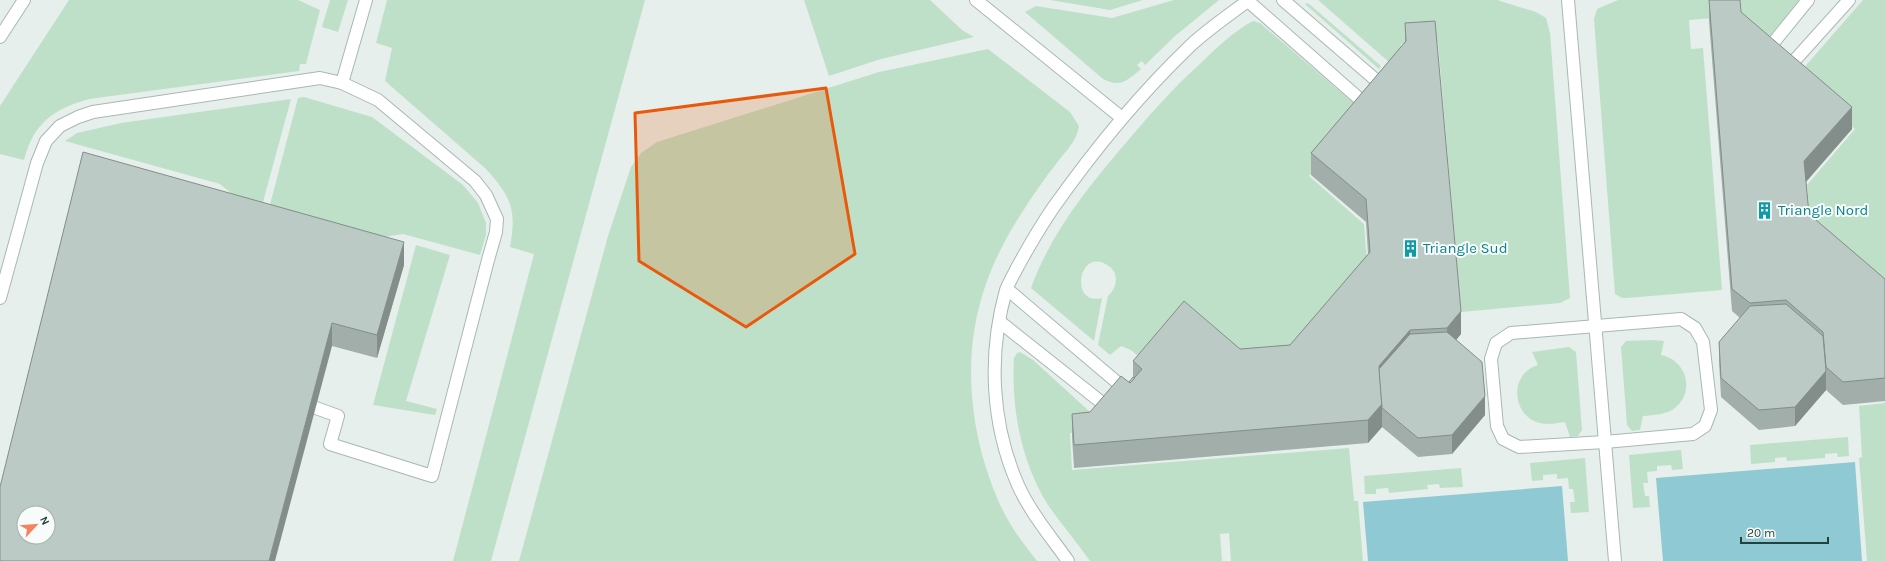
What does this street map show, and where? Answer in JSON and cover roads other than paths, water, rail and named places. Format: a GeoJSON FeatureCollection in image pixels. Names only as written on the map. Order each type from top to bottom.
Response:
{"type":"FeatureCollection","features":[{"type":"Feature","properties":{"kind":"street"},"geometry":{"type":"LineString","coordinates":[[0,37],[24,0]]}},
{"type":"Feature","properties":{"kind":"street"},"geometry":{"type":"LineString","coordinates":[[342,83],[366,0]]}},
{"type":"Feature","properties":{"kind":"street"},"geometry":{"type":"LineString","coordinates":[[976,0],[1122,118]]}},
{"type":"Feature","properties":{"kind":"street"},"geometry":{"type":"LineString","coordinates":[[1068,561],[1018,486],[1000,430],[995,387],[995,354],[1007,289],[1036,233],[1070,184],[1122,118],[1191,45],[1248,0],[1363,102]]}},
{"type":"Feature","properties":{"kind":"street"},"geometry":{"type":"LineString","coordinates":[[1282,0],[1378,81]]}},
{"type":"Feature","properties":{"kind":"street"},"geometry":{"type":"LineString","coordinates":[[1568,0],[1596,326],[1614,561]]}},
{"type":"Feature","properties":{"kind":"street"},"geometry":{"type":"LineString","coordinates":[[1764,55],[1808,0]]}},
{"type":"Feature","properties":{"kind":"street"},"geometry":{"type":"LineString","coordinates":[[1784,72],[1849,0]]}},
{"type":"Feature","properties":{"kind":"street"},"geometry":{"type":"LineString","coordinates":[[0,298],[37,163],[46,141],[60,126],[78,117],[93,112],[320,78],[342,83],[378,100],[475,180],[492,205],[497,220],[496,232],[432,476],[330,444],[338,416],[316,408]]}},
{"type":"Feature","properties":{"kind":"street"},"geometry":{"type":"LineString","coordinates":[[1007,289],[1119,384]]}},
{"type":"Feature","properties":{"kind":"street"},"geometry":{"type":"LineString","coordinates":[[1681,319],[1695,328],[1703,342],[1711,410],[1705,426],[1693,434],[1605,442],[1519,447],[1503,439],[1497,426],[1491,359],[1496,343],[1511,333],[1596,326],[1681,319]]}},
{"type":"Feature","properties":{"kind":"street"},"geometry":{"type":"LineString","coordinates":[[1000,322],[1106,406]]}},
{"type":"Feature","properties":{"kind":"water"},"geometry":{"type":"Polygon","coordinates":[[[1855,462],[1862,561],[1663,561],[1656,478],[1855,462]]]}},
{"type":"Feature","properties":{"kind":"water"},"geometry":{"type":"Polygon","coordinates":[[[1562,486],[1568,561],[1368,561],[1363,502],[1562,486]]]}},
{"type":"Feature","properties":{"kind":"place","name":"Triangle Nord"},"geometry":{"type":"Point","coordinates":[1765,210]}},
{"type":"Feature","properties":{"kind":"place","name":"Triangle Sud"},"geometry":{"type":"Point","coordinates":[1410,248]}}]}
